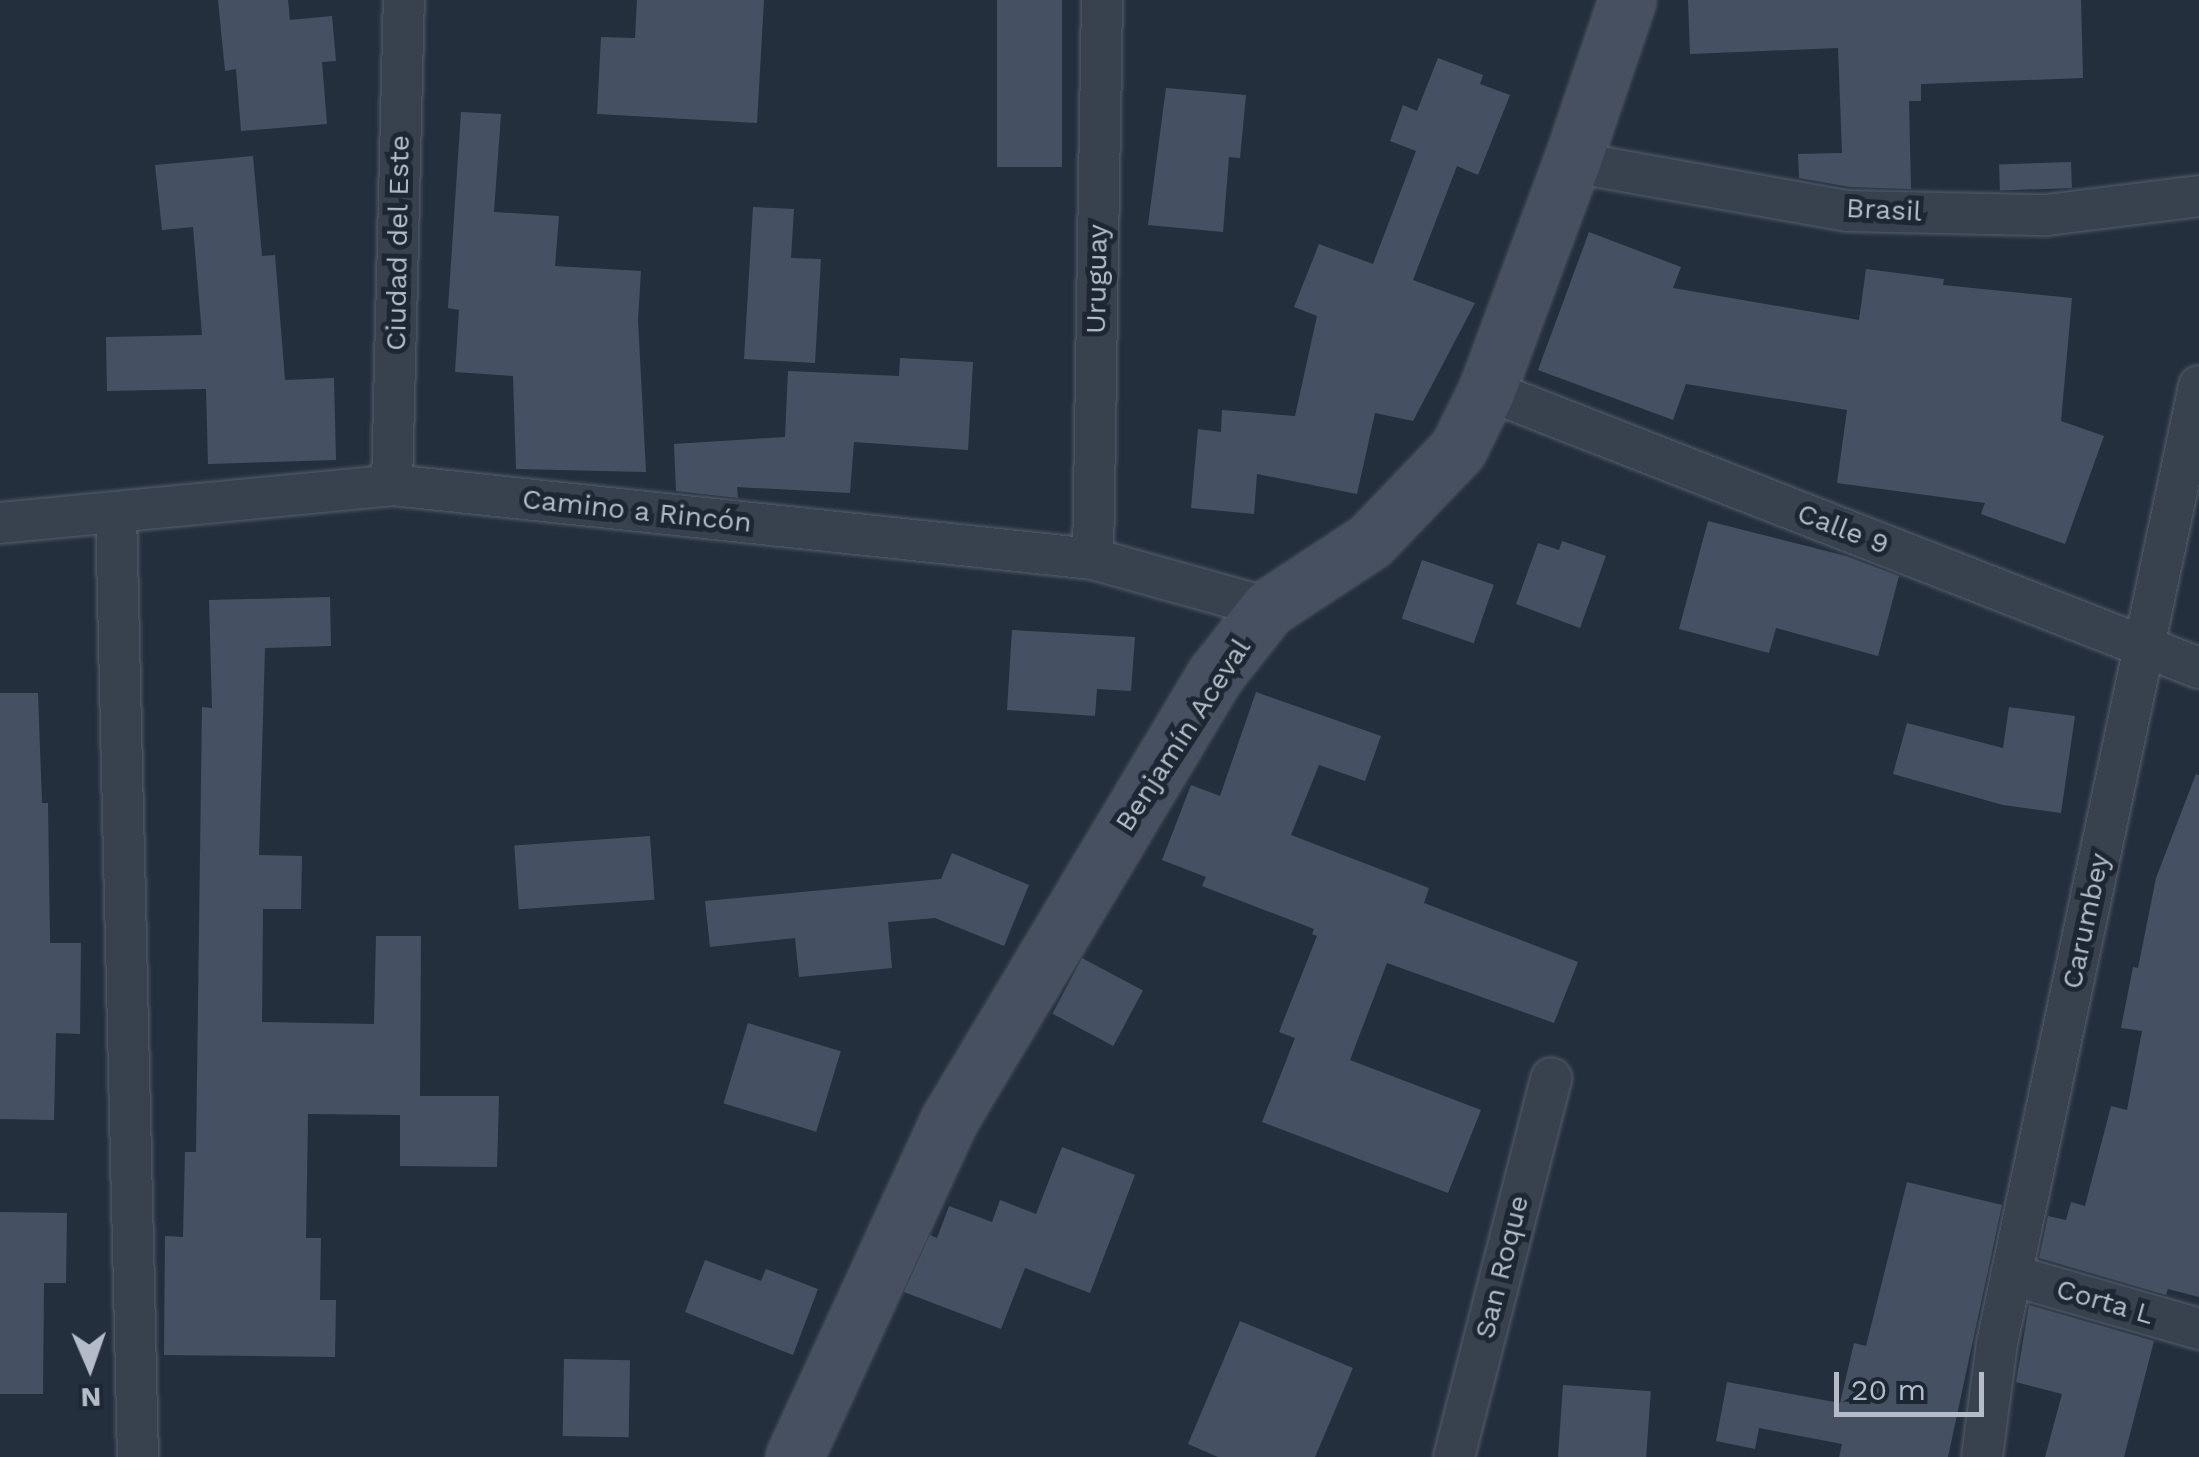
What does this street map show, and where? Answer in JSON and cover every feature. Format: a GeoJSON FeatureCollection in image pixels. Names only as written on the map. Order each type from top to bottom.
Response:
{"type":"FeatureCollection","features":[{"type":"Feature","properties":{"kind":"street","name":"Ciudad del Este"},"geometry":{"type":"LineString","coordinates":[[392,486],[404,0]]}},
{"type":"Feature","properties":{"kind":"street","name":"Uruguay"},"geometry":{"type":"LineString","coordinates":[[1093,559],[1102,0]]}},
{"type":"Feature","properties":{"kind":"street","name":"Benjamín Aceval"},"geometry":{"type":"LineString","coordinates":[[794,1457],[949,1120],[1215,674],[1268,608],[1370,542],[1458,449],[1488,390],[1572,162],[1626,0]]}},
{"type":"Feature","properties":{"kind":"street","name":"Brasil"},"geometry":{"type":"LineString","coordinates":[[1572,162],[1848,211],[2048,215],[2199,196]]}},
{"type":"Feature","properties":{"kind":"street","name":"Carumbey"},"geometry":{"type":"LineString","coordinates":[[1982,1457],[1997,1343],[2199,386]]}},
{"type":"Feature","properties":{"kind":"street","name":"Calle 9"},"geometry":{"type":"LineString","coordinates":[[1488,390],[2199,668]]}},
{"type":"Feature","properties":{"kind":"street","name":"Camino a Rincón"},"geometry":{"type":"LineString","coordinates":[[0,522],[392,486],[1093,559],[1268,608]]}},
{"type":"Feature","properties":{"kind":"street"},"geometry":{"type":"LineString","coordinates":[[116,512],[138,1457]]}},
{"type":"Feature","properties":{"kind":"street","name":"San Roque"},"geometry":{"type":"LineString","coordinates":[[1454,1457],[1551,1078]]}},
{"type":"Feature","properties":{"kind":"street","name":"Corta L"},"geometry":{"type":"LineString","coordinates":[[2011,1275],[2199,1330]]}},
{"type":"Feature","properties":{"kind":"building"},"geometry":{"type":"Polygon","coordinates":[[[218,0],[288,0],[290,20],[332,16],[336,61],[322,62],[327,124],[241,131],[236,69],[225,71],[218,0]]]}},
{"type":"Feature","properties":{"kind":"building"},"geometry":{"type":"Polygon","coordinates":[[[637,0],[764,0],[757,123],[597,114],[601,37],[635,38],[637,0]]]}},
{"type":"Feature","properties":{"kind":"building"},"geometry":{"type":"Polygon","coordinates":[[[997,0],[1062,0],[1062,167],[997,167],[997,0]]]}},
{"type":"Feature","properties":{"kind":"building"},"geometry":{"type":"Polygon","coordinates":[[[1688,0],[2081,0],[2083,78],[1921,84],[1921,101],[1909,101],[1911,189],[1850,187],[1799,178],[1798,154],[1842,153],[1838,48],[1690,54],[1688,0]]]}},
{"type":"Feature","properties":{"kind":"building"},"geometry":{"type":"Polygon","coordinates":[[[1438,58],[1483,75],[1480,84],[1510,95],[1478,175],[1457,166],[1413,280],[1475,303],[1413,421],[1375,413],[1357,494],[1257,474],[1254,514],[1191,508],[1198,429],[1221,432],[1222,410],[1295,416],[1317,316],[1294,307],[1319,244],[1373,264],[1416,151],[1390,141],[1403,105],[1417,111],[1438,58]]]}},
{"type":"Feature","properties":{"kind":"building"},"geometry":{"type":"Polygon","coordinates":[[[1166,88],[1246,95],[1240,158],[1229,157],[1223,232],[1148,225],[1166,88]]]}},
{"type":"Feature","properties":{"kind":"building"},"geometry":{"type":"Polygon","coordinates":[[[461,112],[501,114],[494,212],[559,216],[555,266],[641,271],[638,320],[646,472],[516,469],[513,376],[455,372],[459,310],[448,308],[461,112]]]}},
{"type":"Feature","properties":{"kind":"building"},"geometry":{"type":"Polygon","coordinates":[[[253,156],[262,256],[275,255],[285,380],[334,378],[336,460],[208,464],[206,389],[107,391],[106,337],[202,335],[193,227],[162,230],[155,165],[253,156]]]}},
{"type":"Feature","properties":{"kind":"building"},"geometry":{"type":"Polygon","coordinates":[[[2071,162],[2072,188],[2000,190],[1999,165],[2071,162]]]}},
{"type":"Feature","properties":{"kind":"building"},"geometry":{"type":"Polygon","coordinates":[[[753,207],[794,209],[791,258],[821,259],[815,363],[744,359],[753,207]]]}},
{"type":"Feature","properties":{"kind":"building"},"geometry":{"type":"Polygon","coordinates":[[[1589,232],[1681,267],[1673,288],[1859,320],[1866,269],[1944,279],[1943,285],[2072,298],[2061,421],[2104,436],[2065,544],[1981,514],[1985,503],[1837,483],[1847,410],[1686,384],[1673,420],[1538,370],[1589,232]]]}},
{"type":"Feature","properties":{"kind":"building"},"geometry":{"type":"Polygon","coordinates":[[[900,358],[973,362],[968,450],[854,442],[850,493],[737,487],[738,498],[676,491],[674,444],[785,437],[788,371],[899,376],[900,358]]]}},
{"type":"Feature","properties":{"kind":"building"},"geometry":{"type":"Polygon","coordinates":[[[1708,521],[1846,556],[1899,576],[1878,656],[1776,628],[1769,653],[1679,629],[1708,521]]]}},
{"type":"Feature","properties":{"kind":"building"},"geometry":{"type":"Polygon","coordinates":[[[1562,541],[1606,556],[1580,628],[1516,604],[1538,543],[1559,550],[1562,541]]]}},
{"type":"Feature","properties":{"kind":"building"},"geometry":{"type":"Polygon","coordinates":[[[1422,560],[1494,585],[1474,643],[1402,619],[1422,560]]]}},
{"type":"Feature","properties":{"kind":"building"},"geometry":{"type":"Polygon","coordinates":[[[330,597],[331,646],[265,648],[259,855],[302,856],[301,909],[263,909],[262,1022],[374,1024],[376,936],[421,936],[420,1096],[499,1096],[497,1167],[400,1166],[400,1115],[308,1114],[306,1238],[321,1238],[320,1300],[336,1300],[335,1357],[164,1355],[165,1236],[183,1237],[185,1152],[196,1152],[202,707],[212,708],[209,600],[330,597]]]}},
{"type":"Feature","properties":{"kind":"building"},"geometry":{"type":"Polygon","coordinates":[[[1012,630],[1135,637],[1131,691],[1097,689],[1095,716],[1007,710],[1012,630]]]}},
{"type":"Feature","properties":{"kind":"building"},"geometry":{"type":"Polygon","coordinates":[[[1256,692],[1381,736],[1365,781],[1319,765],[1291,835],[1429,888],[1424,903],[1578,962],[1554,1023],[1387,963],[1350,1060],[1481,1110],[1448,1193],[1262,1122],[1295,1038],[1279,1032],[1317,936],[1312,934],[1314,929],[1202,886],[1206,877],[1162,860],[1191,785],[1220,796],[1256,692]]]}},
{"type":"Feature","properties":{"kind":"building"},"geometry":{"type":"Polygon","coordinates":[[[0,693],[38,693],[42,803],[48,803],[50,943],[81,943],[80,1034],[56,1033],[54,1120],[0,1119],[0,693]]]}},
{"type":"Feature","properties":{"kind":"building"},"geometry":{"type":"Polygon","coordinates":[[[2009,707],[2075,716],[2061,813],[2003,805],[1893,774],[1907,723],[2003,748],[2009,707]]]}},
{"type":"Feature","properties":{"kind":"building"},"geometry":{"type":"Polygon","coordinates":[[[2196,774],[2199,1297],[2168,1289],[2166,1295],[2039,1258],[2048,1216],[2066,1220],[2071,1202],[2085,1206],[2111,1106],[2127,1110],[2142,1031],[2121,1028],[2133,967],[2138,968],[2156,878],[2196,774]]]}},
{"type":"Feature","properties":{"kind":"building"},"geometry":{"type":"Polygon","coordinates":[[[650,836],[654,900],[519,909],[514,845],[650,836]]]}},
{"type":"Feature","properties":{"kind":"building"},"geometry":{"type":"Polygon","coordinates":[[[952,853],[1029,885],[1004,946],[935,918],[888,922],[892,968],[799,977],[795,938],[710,947],[705,901],[941,879],[952,853]]]}},
{"type":"Feature","properties":{"kind":"building"},"geometry":{"type":"Polygon","coordinates":[[[1082,958],[1143,990],[1113,1046],[1052,1014],[1082,958]]]}},
{"type":"Feature","properties":{"kind":"building"},"geometry":{"type":"Polygon","coordinates":[[[748,1023],[841,1051],[816,1132],[723,1103],[748,1023]]]}},
{"type":"Feature","properties":{"kind":"building"},"geometry":{"type":"Polygon","coordinates":[[[1062,1147],[1135,1175],[1090,1293],[1025,1268],[1001,1329],[904,1292],[930,1235],[937,1238],[949,1206],[992,1222],[1000,1200],[1036,1214],[1062,1147]]]}},
{"type":"Feature","properties":{"kind":"building"},"geometry":{"type":"Polygon","coordinates":[[[1907,1182],[2002,1205],[1948,1457],[1839,1457],[1842,1444],[1759,1428],[1755,1449],[1716,1441],[1727,1382],[1840,1403],[1854,1343],[1866,1346],[1907,1182]]]}},
{"type":"Feature","properties":{"kind":"building"},"geometry":{"type":"Polygon","coordinates":[[[0,1212],[67,1213],[66,1283],[44,1283],[43,1394],[0,1394],[0,1212]]]}},
{"type":"Feature","properties":{"kind":"building"},"geometry":{"type":"Polygon","coordinates":[[[705,1260],[761,1281],[766,1269],[818,1289],[793,1355],[685,1312],[705,1260]]]}},
{"type":"Feature","properties":{"kind":"building"},"geometry":{"type":"Polygon","coordinates":[[[2029,1305],[2154,1341],[2124,1457],[2045,1457],[2062,1394],[2016,1382],[2029,1305]]]}},
{"type":"Feature","properties":{"kind":"building"},"geometry":{"type":"Polygon","coordinates":[[[1240,1321],[1353,1368],[1315,1457],[1218,1457],[1188,1444],[1240,1321]]]}},
{"type":"Feature","properties":{"kind":"building"},"geometry":{"type":"Polygon","coordinates":[[[564,1359],[630,1360],[629,1437],[563,1436],[564,1359]]]}},
{"type":"Feature","properties":{"kind":"building"},"geometry":{"type":"Polygon","coordinates":[[[1563,1385],[1651,1391],[1646,1457],[1558,1457],[1563,1385]]]}}]}
